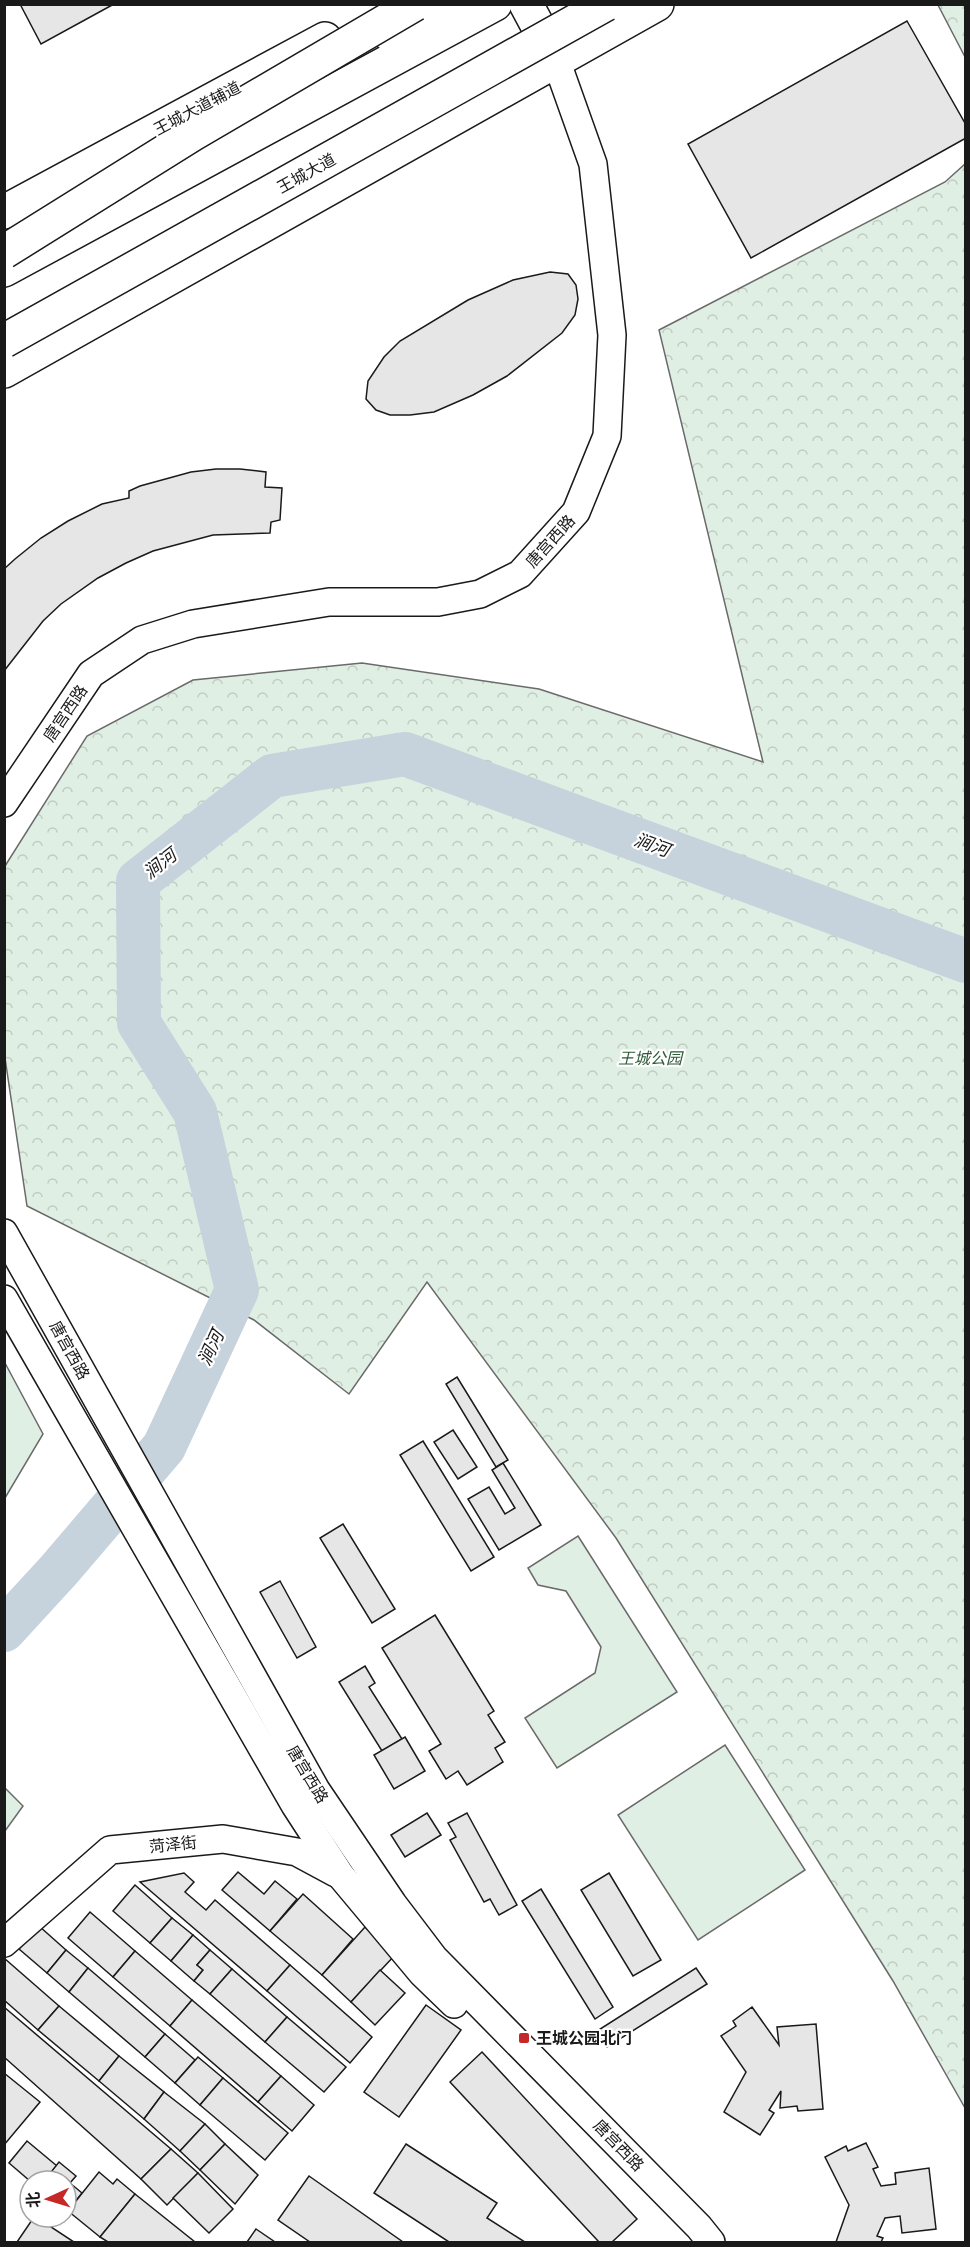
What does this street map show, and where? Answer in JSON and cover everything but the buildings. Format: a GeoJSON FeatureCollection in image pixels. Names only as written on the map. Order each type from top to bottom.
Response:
{"type":"FeatureCollection","features":[{"type":"Feature","properties":{"kind":"main road","name":"王城大道辅道"},"geometry":{"type":"LineString","coordinates":[[4,212],[390,4]]}},
{"type":"Feature","properties":{"kind":"main road"},"geometry":{"type":"LineString","coordinates":[[314,76],[400,4]]}},
{"type":"Feature","properties":{"kind":"main road"},"geometry":{"type":"LineString","coordinates":[[4,251],[193,134],[415,4]]}},
{"type":"Feature","properties":{"kind":"main road"},"geometry":{"type":"LineString","coordinates":[[4,251],[443,4]]}},
{"type":"Feature","properties":{"kind":"main road"},"geometry":{"type":"LineString","coordinates":[[4,270],[495,4]]}},
{"type":"Feature","properties":{"kind":"main road","name":"唐宫西路"},"geometry":{"type":"LineString","coordinates":[[526,4],[556,60]]}},
{"type":"Feature","properties":{"kind":"main road","name":"唐宫西路"},"geometry":{"type":"LineString","coordinates":[[543,4],[556,60]]}},
{"type":"Feature","properties":{"kind":"main road","name":"王城大道"},"geometry":{"type":"LineString","coordinates":[[4,341],[606,4]]}},
{"type":"Feature","properties":{"kind":"main road"},"geometry":{"type":"LineString","coordinates":[[4,371],[657,4]]}},
{"type":"Feature","properties":{"kind":"street","name":"唐宫西路"},"geometry":{"type":"LineString","coordinates":[[4,803],[91,674],[142,640],[193,624],[329,602],[438,602],[480,594],[520,574],[576,512],[607,436],[612,335],[593,164],[556,60]]}},
{"type":"Feature","properties":{"kind":"street","name":"唐宫西路"},"geometry":{"type":"LineString","coordinates":[[7,1237],[305,1797],[341,1876],[422,1973],[693,2242]]}},
{"type":"Feature","properties":{"kind":"street","name":"唐宫西路"},"geometry":{"type":"LineString","coordinates":[[4,1299],[305,1797],[366,1865],[434,1958],[711,2242]]}},
{"type":"Feature","properties":{"kind":"street","name":"菏泽街"},"geometry":{"type":"LineString","coordinates":[[4,1943],[110,1850],[223,1839],[297,1852],[341,1876]]}},
{"type":"Feature","properties":{"kind":"street"},"geometry":{"type":"LineString","coordinates":[[341,1876],[366,1865]]}},
{"type":"Feature","properties":{"kind":"green space"},"geometry":{"type":"Polygon","coordinates":[[[938,5],[965,5],[965,57],[938,5]]]}},
{"type":"Feature","properties":{"kind":"green space","name":"王城公园"},"geometry":{"type":"Polygon","coordinates":[[[965,164],[965,2108],[893,1981],[616,1538],[427,1282],[349,1394],[254,1320],[27,1206],[5,1058],[5,866],[87,736],[193,680],[362,663],[539,689],[763,762],[659,330],[945,182],[965,164]]]}},
{"type":"Feature","properties":{"kind":"green space"},"geometry":{"type":"Polygon","coordinates":[[[5,1363],[43,1434],[5,1498],[5,1363]]]}},
{"type":"Feature","properties":{"kind":"green space"},"geometry":{"type":"Polygon","coordinates":[[[578,1536],[677,1692],[557,1768],[525,1718],[595,1673],[601,1647],[566,1591],[538,1585],[528,1568],[578,1536]]]}},
{"type":"Feature","properties":{"kind":"green space"},"geometry":{"type":"Polygon","coordinates":[[[725,1745],[805,1870],[698,1940],[618,1815],[725,1745]]]}},
{"type":"Feature","properties":{"kind":"green space"},"geometry":{"type":"Polygon","coordinates":[[[5,1788],[23,1806],[4,1831],[5,1788]]]}},
{"type":"Feature","properties":{"kind":"waterway","name":"涧河"},"geometry":{"type":"LineString","coordinates":[[4,1630],[59,1570],[164,1447],[237,1290],[195,1112],[139,1023],[138,881],[272,776],[405,754],[966,961]]}},
{"type":"Feature","properties":{"kind":"place","name":"王城公园北门"},"geometry":{"type":"Point","coordinates":[524,2038]}}]}
